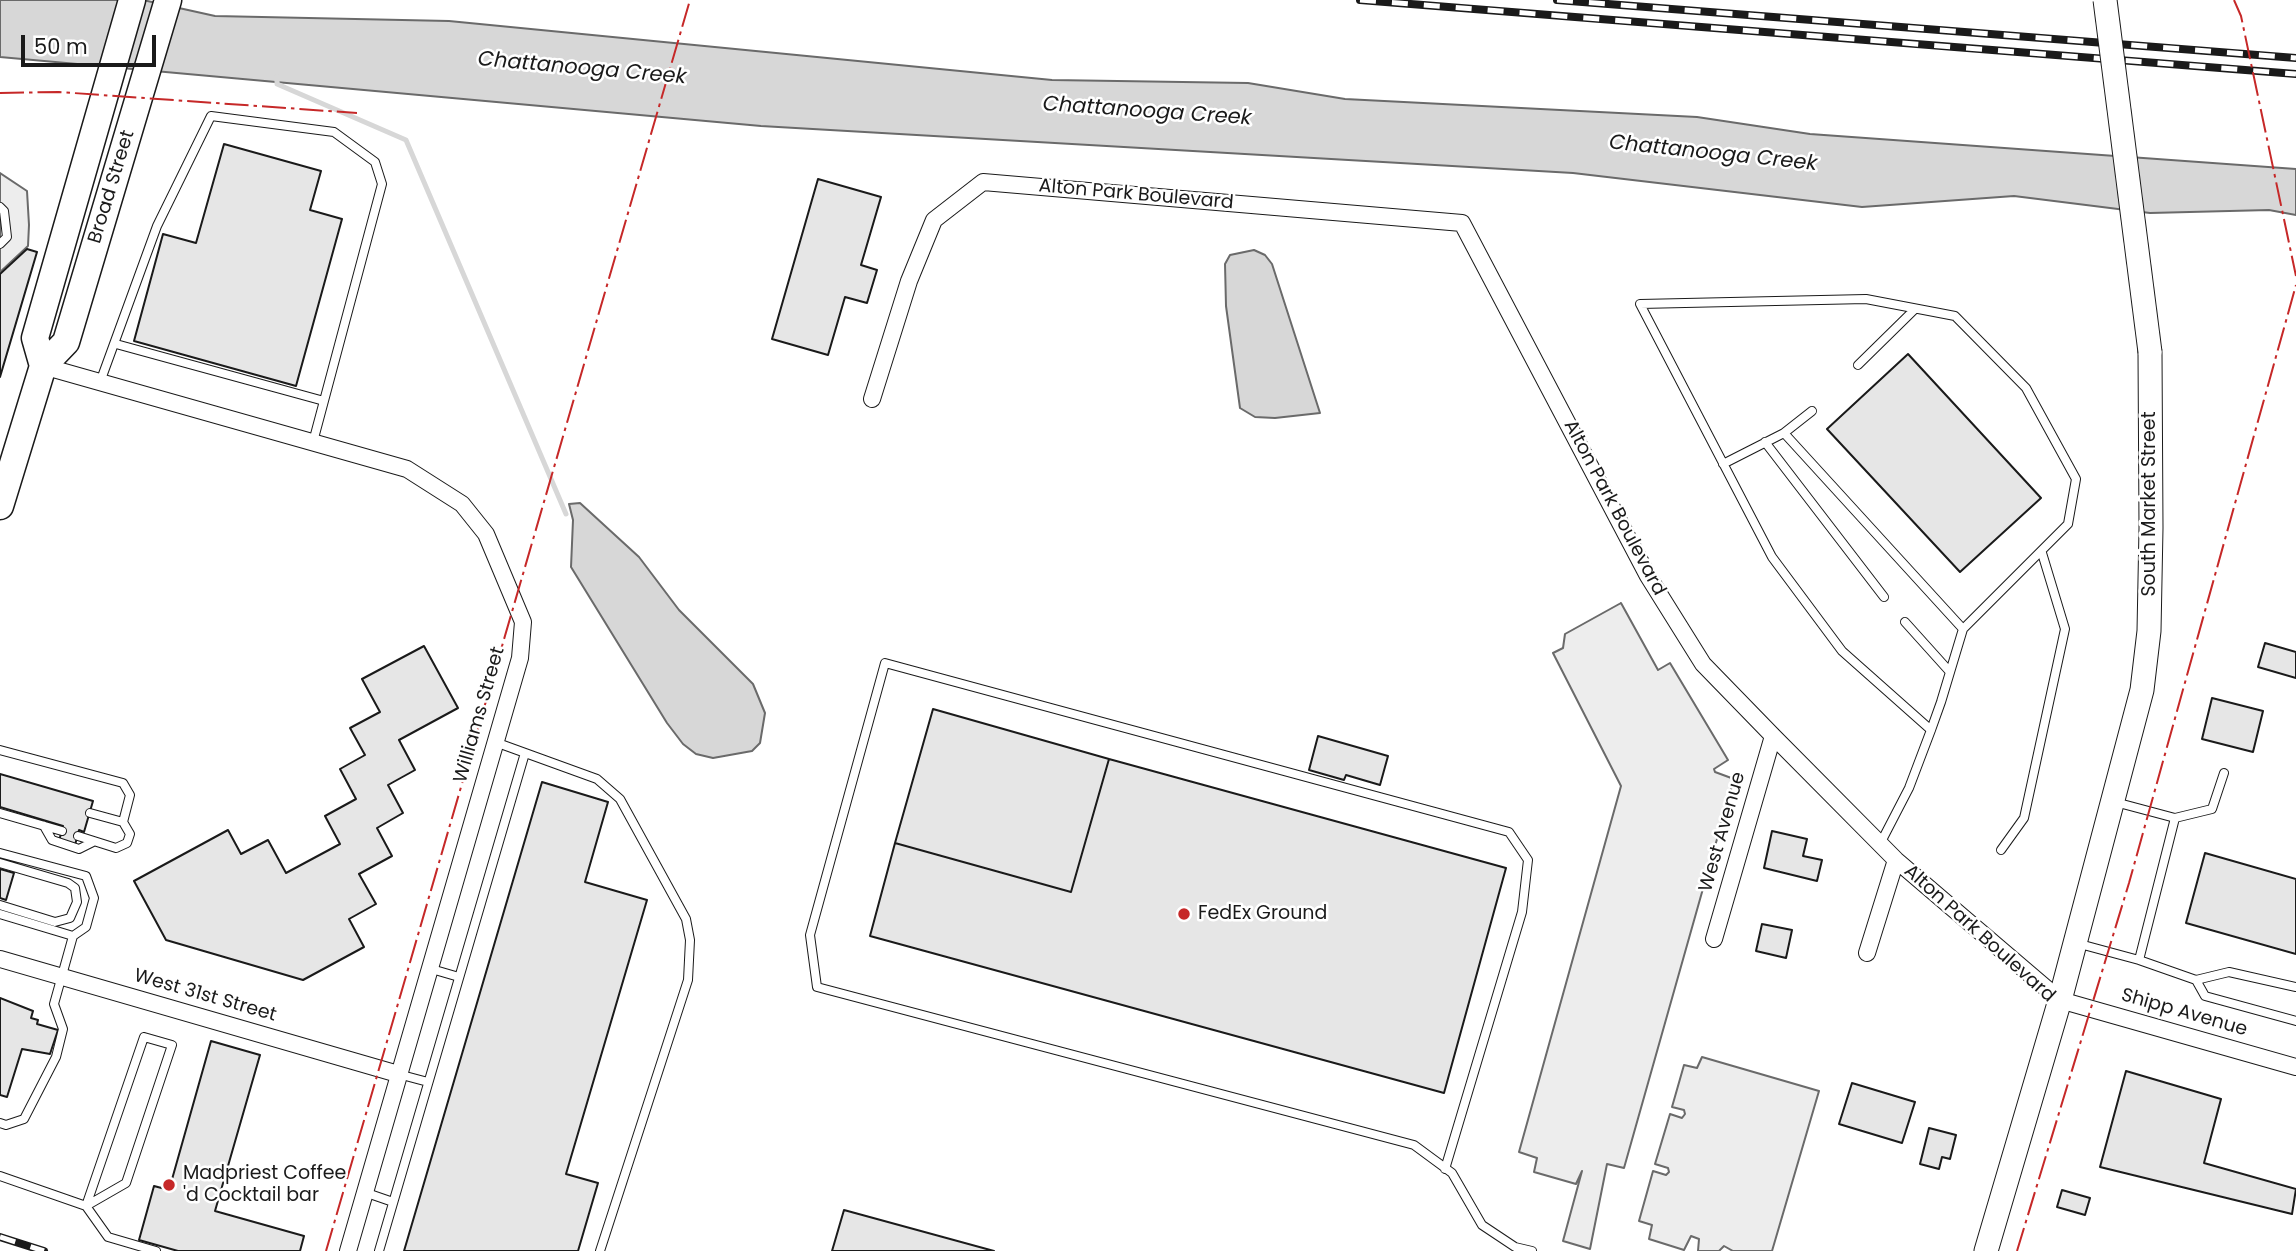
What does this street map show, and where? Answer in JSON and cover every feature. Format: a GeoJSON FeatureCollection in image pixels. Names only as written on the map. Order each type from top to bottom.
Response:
{"type":"FeatureCollection","features":[{"type":"Feature","properties":{"kind":"main road","name":"Broad Street"},"geometry":{"type":"LineString","coordinates":[[43,366],[35,338],[132,0]]}},
{"type":"Feature","properties":{"kind":"main road","name":"Broad Street"},"geometry":{"type":"LineString","coordinates":[[0,506],[43,366],[66,342],[168,0]]}},
{"type":"Feature","properties":{"kind":"main road","name":"South Market Street"},"geometry":{"type":"LineString","coordinates":[[2060,1000],[2142,690],[2149,631],[2150,352],[2105,0]]}},
{"type":"Feature","properties":{"kind":"main road","name":"Alton Park Boulevard"},"geometry":{"type":"LineString","coordinates":[[1986,1251],[2060,1000]]}},
{"type":"Feature","properties":{"kind":"street","name":"Alton Park Boulevard"},"geometry":{"type":"LineString","coordinates":[[872,399],[909,281],[934,220],[983,182],[1462,223],[1648,576],[1703,664],[1896,860],[2060,1000]]}},
{"type":"Feature","properties":{"kind":"street","name":"Williams Street"},"geometry":{"type":"LineString","coordinates":[[43,366],[99,385],[407,469],[462,504],[486,534],[523,622],[520,658],[348,1251]]}},
{"type":"Feature","properties":{"kind":"street","name":"West Avenue"},"geometry":{"type":"LineString","coordinates":[[1714,939],[1773,736]]}},
{"type":"Feature","properties":{"kind":"street"},"geometry":{"type":"LineString","coordinates":[[1867,953],[1896,860]]}},
{"type":"Feature","properties":{"kind":"street","name":"West 31st Street"},"geometry":{"type":"LineString","coordinates":[[0,959],[398,1074]]}},
{"type":"Feature","properties":{"kind":"street","name":"Shipp Avenue"},"geometry":{"type":"LineString","coordinates":[[2060,1000],[2296,1067]]}},
{"type":"Feature","properties":{"kind":"lane"},"geometry":{"type":"LineString","coordinates":[[99,385],[157,226],[211,116],[334,132],[375,162],[382,184],[313,443]]}},
{"type":"Feature","properties":{"kind":"lane"},"geometry":{"type":"LineString","coordinates":[[0,207],[4,211],[7,236],[0,244]]}},
{"type":"Feature","properties":{"kind":"lane"},"geometry":{"type":"LineString","coordinates":[[1880,844],[1909,788],[1930,730],[1950,672],[1963,629],[2042,553],[2068,524],[2077,479],[2026,388],[1955,316],[1866,299],[1640,304],[1772,557],[1842,651],[1930,730]]}},
{"type":"Feature","properties":{"kind":"lane"},"geometry":{"type":"LineString","coordinates":[[1858,365],[1914,309]]}},
{"type":"Feature","properties":{"kind":"lane"},"geometry":{"type":"LineString","coordinates":[[116,344],[324,401]]}},
{"type":"Feature","properties":{"kind":"lane"},"geometry":{"type":"LineString","coordinates":[[1723,464],[1784,433],[1812,411]]}},
{"type":"Feature","properties":{"kind":"lane"},"geometry":{"type":"LineString","coordinates":[[1784,433],[1963,629]]}},
{"type":"Feature","properties":{"kind":"lane"},"geometry":{"type":"LineString","coordinates":[[1765,442],[1884,597]]}},
{"type":"Feature","properties":{"kind":"lane"},"geometry":{"type":"LineString","coordinates":[[2001,850],[2024,818],[2065,629],[2042,553]]}},
{"type":"Feature","properties":{"kind":"lane"},"geometry":{"type":"LineString","coordinates":[[1905,622],[1950,672]]}},
{"type":"Feature","properties":{"kind":"lane"},"geometry":{"type":"LineString","coordinates":[[1446,1169],[1522,912],[1528,860],[1509,832],[885,663],[810,935],[817,986],[1415,1145],[1452,1174],[1482,1225],[1515,1247],[1532,1251]]}},
{"type":"Feature","properties":{"kind":"lane"},"geometry":{"type":"LineString","coordinates":[[495,742],[597,779],[620,799],[686,919],[690,940],[688,980],[600,1251]]}},
{"type":"Feature","properties":{"kind":"lane"},"geometry":{"type":"LineString","coordinates":[[0,750],[124,783],[130,795],[122,822]]}},
{"type":"Feature","properties":{"kind":"lane"},"geometry":{"type":"LineString","coordinates":[[379,1251],[525,753]]}},
{"type":"Feature","properties":{"kind":"lane"},"geometry":{"type":"LineString","coordinates":[[2112,802],[2175,818],[2212,809],[2224,773]]}},
{"type":"Feature","properties":{"kind":"lane"},"geometry":{"type":"LineString","coordinates":[[0,813],[62,831]]}},
{"type":"Feature","properties":{"kind":"lane"},"geometry":{"type":"LineString","coordinates":[[78,836],[116,848],[125,846],[130,834],[122,822],[90,813]]}},
{"type":"Feature","properties":{"kind":"lane"},"geometry":{"type":"LineString","coordinates":[[2139,960],[2175,818]]}},
{"type":"Feature","properties":{"kind":"lane"},"geometry":{"type":"LineString","coordinates":[[44,826],[52,840],[79,849],[93,842]]}},
{"type":"Feature","properties":{"kind":"lane"},"geometry":{"type":"LineString","coordinates":[[0,853],[86,876],[94,898],[86,927],[73,936],[54,1004],[63,1029],[56,1057],[24,1119],[6,1125],[0,1123]]}},
{"type":"Feature","properties":{"kind":"lane"},"geometry":{"type":"LineString","coordinates":[[0,863],[68,883],[75,888],[77,902],[70,918],[55,922],[0,905]]}},
{"type":"Feature","properties":{"kind":"lane"},"geometry":{"type":"LineString","coordinates":[[0,914],[73,936]]}},
{"type":"Feature","properties":{"kind":"lane"},"geometry":{"type":"LineString","coordinates":[[2075,943],[2139,960],[2196,981],[2229,972],[2296,987]]}},
{"type":"Feature","properties":{"kind":"lane"},"geometry":{"type":"LineString","coordinates":[[428,968],[459,977]]}},
{"type":"Feature","properties":{"kind":"lane"},"geometry":{"type":"LineString","coordinates":[[2196,981],[2205,996],[2296,1021]]}},
{"type":"Feature","properties":{"kind":"lane"},"geometry":{"type":"LineString","coordinates":[[144,1037],[172,1045],[126,1183],[86,1206],[144,1037]]}},
{"type":"Feature","properties":{"kind":"lane"},"geometry":{"type":"LineString","coordinates":[[398,1074],[428,1082]]}},
{"type":"Feature","properties":{"kind":"lane"},"geometry":{"type":"LineString","coordinates":[[0,1176],[86,1206],[108,1237],[156,1251]]}},
{"type":"Feature","properties":{"kind":"lane"},"geometry":{"type":"LineString","coordinates":[[364,1192],[393,1202]]}},
{"type":"Feature","properties":{"kind":"shaded area"},"geometry":{"type":"Polygon","coordinates":[[[0,173],[27,191],[29,225],[28,246],[0,272],[0,173]]]}},
{"type":"Feature","properties":{"kind":"shaded area"},"geometry":{"type":"Polygon","coordinates":[[[1621,603],[1658,670],[1670,663],[1728,760],[1714,769],[1715,772],[1734,779],[1624,1168],[1607,1164],[1590,1249],[1563,1241],[1582,1171],[1576,1184],[1534,1172],[1537,1158],[1519,1152],[1621,786],[1553,653],[1563,648],[1565,634],[1621,603]]]}},
{"type":"Feature","properties":{"kind":"shaded area"},"geometry":{"type":"Polygon","coordinates":[[[1702,1057],[1819,1091],[1772,1251],[1733,1251],[1724,1246],[1719,1251],[1698,1251],[1699,1239],[1691,1236],[1684,1250],[1649,1239],[1652,1225],[1639,1221],[1653,1171],[1666,1175],[1669,1172],[1668,1168],[1655,1164],[1670,1114],[1682,1118],[1685,1114],[1684,1110],[1672,1107],[1684,1065],[1697,1068],[1702,1057]]]}},
{"type":"Feature","properties":{"kind":"water","name":"Chattanooga Creek"},"geometry":{"type":"Polygon","coordinates":[[[0,0],[143,0],[215,16],[449,21],[1052,80],[1248,83],[1345,99],[1697,117],[1810,134],[2296,169],[2296,215],[2269,210],[2150,213],[2014,196],[1862,207],[1573,173],[761,126],[0,57],[0,0]]]}},
{"type":"Feature","properties":{"kind":"water"},"geometry":{"type":"Polygon","coordinates":[[[1254,250],[1265,255],[1272,264],[1320,413],[1275,418],[1255,417],[1240,408],[1226,306],[1225,264],[1230,255],[1254,250]]]}},
{"type":"Feature","properties":{"kind":"water"},"geometry":{"type":"Polygon","coordinates":[[[580,503],[639,557],[679,610],[753,684],[765,713],[760,743],[752,751],[713,758],[696,754],[683,744],[667,723],[571,567],[573,520],[569,504],[580,503]]]}},
{"type":"Feature","properties":{"kind":"building"},"geometry":{"type":"Polygon","coordinates":[[[224,144],[321,171],[310,210],[342,219],[296,386],[134,341],[163,234],[196,243],[224,144]]]}},
{"type":"Feature","properties":{"kind":"building"},"geometry":{"type":"Polygon","coordinates":[[[818,179],[881,197],[861,265],[877,270],[867,303],[845,297],[828,355],[772,339],[818,179]]]}},
{"type":"Feature","properties":{"kind":"building"},"geometry":{"type":"Polygon","coordinates":[[[27,249],[37,252],[0,377],[0,274],[27,249]]]}},
{"type":"Feature","properties":{"kind":"building"},"geometry":{"type":"Polygon","coordinates":[[[1908,354],[2041,498],[1960,572],[1827,429],[1908,354]]]}},
{"type":"Feature","properties":{"kind":"building"},"geometry":{"type":"Polygon","coordinates":[[[2265,643],[2296,652],[2296,678],[2258,667],[2265,643]]]}},
{"type":"Feature","properties":{"kind":"building"},"geometry":{"type":"Polygon","coordinates":[[[424,646],[458,708],[399,740],[415,770],[388,785],[403,813],[377,828],[392,856],[359,874],[376,904],[349,919],[364,947],[303,980],[166,940],[134,881],[228,830],[241,854],[268,840],[286,873],[340,844],[325,816],[356,799],[340,769],[365,755],[350,728],[380,712],[362,679],[424,646]]]}},
{"type":"Feature","properties":{"kind":"building"},"geometry":{"type":"Polygon","coordinates":[[[2212,698],[2263,711],[2253,752],[2202,739],[2212,698]]]}},
{"type":"Feature","properties":{"kind":"building"},"geometry":{"type":"Polygon","coordinates":[[[933,709],[1109,759],[1071,892],[895,843],[933,709]]]}},
{"type":"Feature","properties":{"kind":"building"},"geometry":{"type":"Polygon","coordinates":[[[1318,736],[1388,756],[1380,785],[1346,775],[1344,780],[1309,770],[1318,736]]]}},
{"type":"Feature","properties":{"kind":"building","name":"FedEx Ground"},"geometry":{"type":"Polygon","coordinates":[[[1109,759],[1506,868],[1444,1093],[870,936],[895,843],[1071,892],[1109,759]]]}},
{"type":"Feature","properties":{"kind":"building"},"geometry":{"type":"Polygon","coordinates":[[[0,774],[93,801],[84,832],[79,830],[75,845],[59,841],[63,826],[0,807],[0,774]]]}},
{"type":"Feature","properties":{"kind":"building"},"geometry":{"type":"Polygon","coordinates":[[[542,782],[608,802],[585,882],[647,900],[566,1174],[598,1183],[578,1251],[404,1251],[542,782]]]}},
{"type":"Feature","properties":{"kind":"building"},"geometry":{"type":"Polygon","coordinates":[[[1772,831],[1807,839],[1803,856],[1822,860],[1817,881],[1764,868],[1772,831]]]}},
{"type":"Feature","properties":{"kind":"building"},"geometry":{"type":"Polygon","coordinates":[[[2205,853],[2296,879],[2296,954],[2186,923],[2205,853]]]}},
{"type":"Feature","properties":{"kind":"building"},"geometry":{"type":"Polygon","coordinates":[[[0,869],[14,873],[6,900],[0,898],[0,869]]]}},
{"type":"Feature","properties":{"kind":"building"},"geometry":{"type":"Polygon","coordinates":[[[1762,924],[1792,930],[1786,958],[1756,951],[1762,924]]]}},
{"type":"Feature","properties":{"kind":"building"},"geometry":{"type":"Polygon","coordinates":[[[0,998],[33,1011],[31,1018],[38,1020],[37,1024],[58,1030],[50,1054],[22,1049],[7,1097],[0,1095],[0,998]]]}},
{"type":"Feature","properties":{"kind":"building"},"geometry":{"type":"Polygon","coordinates":[[[211,1041],[260,1055],[215,1211],[304,1236],[300,1251],[178,1251],[139,1240],[154,1186],[169,1190],[211,1041]]]}},
{"type":"Feature","properties":{"kind":"building"},"geometry":{"type":"Polygon","coordinates":[[[2126,1071],[2221,1099],[2204,1163],[2296,1189],[2292,1214],[2100,1167],[2126,1071]]]}},
{"type":"Feature","properties":{"kind":"building"},"geometry":{"type":"Polygon","coordinates":[[[1852,1083],[1915,1102],[1902,1143],[1839,1124],[1852,1083]]]}},
{"type":"Feature","properties":{"kind":"building"},"geometry":{"type":"Polygon","coordinates":[[[1929,1128],[1956,1135],[1950,1159],[1942,1157],[1939,1169],[1920,1164],[1929,1128]]]}},
{"type":"Feature","properties":{"kind":"building"},"geometry":{"type":"Polygon","coordinates":[[[2062,1190],[2090,1198],[2085,1215],[2057,1207],[2062,1190]]]}},
{"type":"Feature","properties":{"kind":"building"},"geometry":{"type":"Polygon","coordinates":[[[844,1210],[994,1251],[832,1251],[844,1210]]]}},
{"type":"Feature","properties":{"kind":"waterway"},"geometry":{"type":"LineString","coordinates":[[277,77],[277,84],[406,140],[566,514]]}},
{"type":"Feature","properties":{"kind":"railway"},"geometry":{"type":"LineString","coordinates":[[1360,0],[2296,74]]}},
{"type":"Feature","properties":{"kind":"railway"},"geometry":{"type":"LineString","coordinates":[[1557,0],[2296,58]]}},
{"type":"Feature","properties":{"kind":"railway"},"geometry":{"type":"LineString","coordinates":[[0,1237],[44,1251]]}},
{"type":"Feature","properties":{"kind":"power"},"geometry":{"type":"LineString","coordinates":[[326,1251],[690,0]]}},
{"type":"Feature","properties":{"kind":"power"},"geometry":{"type":"LineString","coordinates":[[2234,0],[2241,16],[2296,276]]}},
{"type":"Feature","properties":{"kind":"power"},"geometry":{"type":"LineString","coordinates":[[0,93],[59,92],[357,113]]}},
{"type":"Feature","properties":{"kind":"power"},"geometry":{"type":"LineString","coordinates":[[2017,1251],[2129,883],[2296,285]]}},
{"type":"Feature","properties":{"kind":"place","name":"FedEx Ground"},"geometry":{"type":"Point","coordinates":[1184,914]}},
{"type":"Feature","properties":{"kind":"place","name":"Madpriest Coffee 'd Cocktail bar"},"geometry":{"type":"Point","coordinates":[169,1185]}}]}
